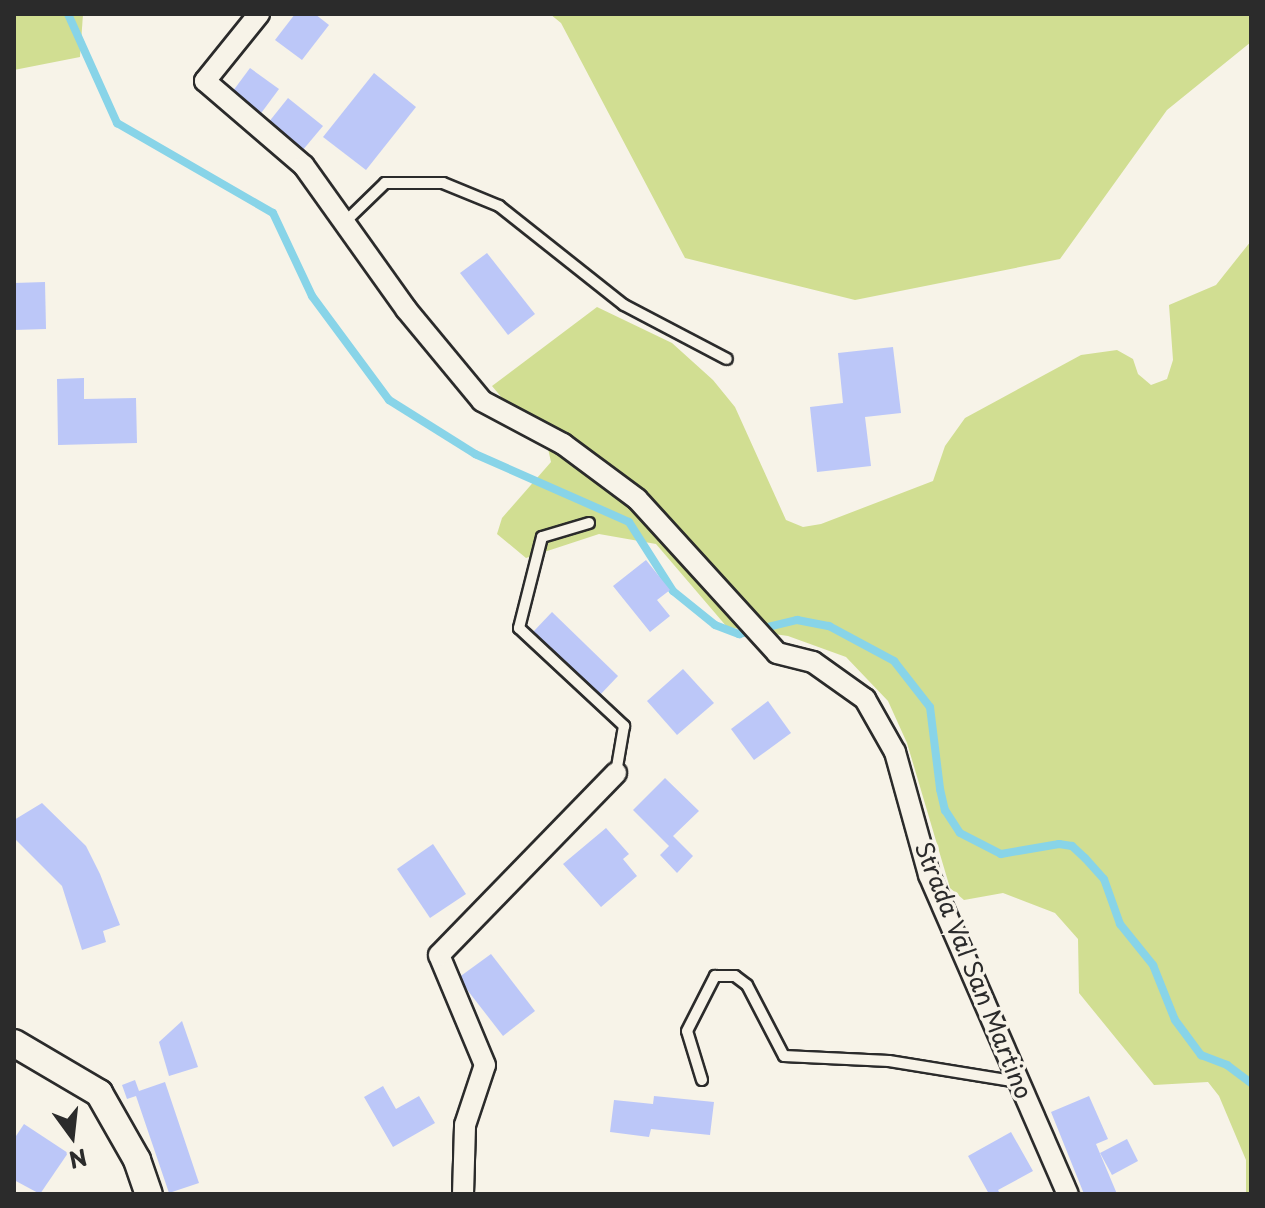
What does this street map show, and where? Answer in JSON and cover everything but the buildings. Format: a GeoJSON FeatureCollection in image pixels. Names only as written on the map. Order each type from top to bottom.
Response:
{"type":"FeatureCollection","features":[{"type":"Feature","properties":{"kind":"street","name":"Strada Val San Martino"},"geometry":{"type":"LineString","coordinates":[[259,14],[205,81],[304,166],[347,220],[406,309],[482,401],[563,444],[637,499],[777,653],[813,662],[865,699],[895,752],[929,875],[1068,1194]]}},
{"type":"Feature","properties":{"kind":"street"},"geometry":{"type":"LineString","coordinates":[[463,1194],[465,1125],[485,1065],[439,955],[616,773]]}},
{"type":"Feature","properties":{"kind":"street"},"geometry":{"type":"LineString","coordinates":[[14,1043],[99,1093],[137,1160],[149,1194]]}},
{"type":"Feature","properties":{"kind":"lane"},"geometry":{"type":"LineString","coordinates":[[347,220],[385,183],[443,183],[499,206],[624,305],[727,359]]}},
{"type":"Feature","properties":{"kind":"lane"},"geometry":{"type":"LineString","coordinates":[[589,523],[542,537],[519,628],[624,726],[616,773]]}},
{"type":"Feature","properties":{"kind":"lane"},"geometry":{"type":"LineString","coordinates":[[702,1080],[687,1031],[715,976],[735,976],[747,985],[784,1056],[889,1061],[1020,1082]]}},
{"type":"Feature","properties":{"kind":"green space"},"geometry":{"type":"Polygon","coordinates":[[[14,14],[83,14],[80,57],[14,70],[14,14]]]}},
{"type":"Feature","properties":{"kind":"green space"},"geometry":{"type":"Polygon","coordinates":[[[550,14],[1251,14],[1251,42],[1167,110],[1060,259],[855,300],[685,258],[561,23],[550,14]]]}},
{"type":"Feature","properties":{"kind":"green space"},"geometry":{"type":"Polygon","coordinates":[[[1251,241],[1251,1194],[1246,1194],[1246,1160],[1219,1096],[1208,1082],[1154,1085],[1079,993],[1078,939],[1055,913],[1003,893],[964,900],[950,888],[907,743],[888,701],[846,657],[788,636],[727,627],[656,544],[599,534],[526,558],[497,534],[502,518],[551,462],[547,444],[532,434],[492,386],[597,307],[672,343],[713,380],[735,407],[786,520],[803,527],[821,524],[933,481],[945,446],[965,418],[1081,355],[1117,350],[1133,359],[1138,374],[1151,385],[1167,379],[1173,360],[1169,305],[1216,285],[1251,241]]]}},
{"type":"Feature","properties":{"kind":"waterway"},"geometry":{"type":"LineString","coordinates":[[68,14],[117,123],[273,213],[312,296],[389,400],[475,454],[629,522],[673,591],[715,625],[739,634],[797,620],[829,626],[894,661],[930,707],[940,789],[945,810],[960,833],[1001,854],[1059,844],[1072,846],[1104,879],[1120,924],[1153,965],[1175,1020],[1201,1055],[1227,1065],[1251,1083]]}}]}
